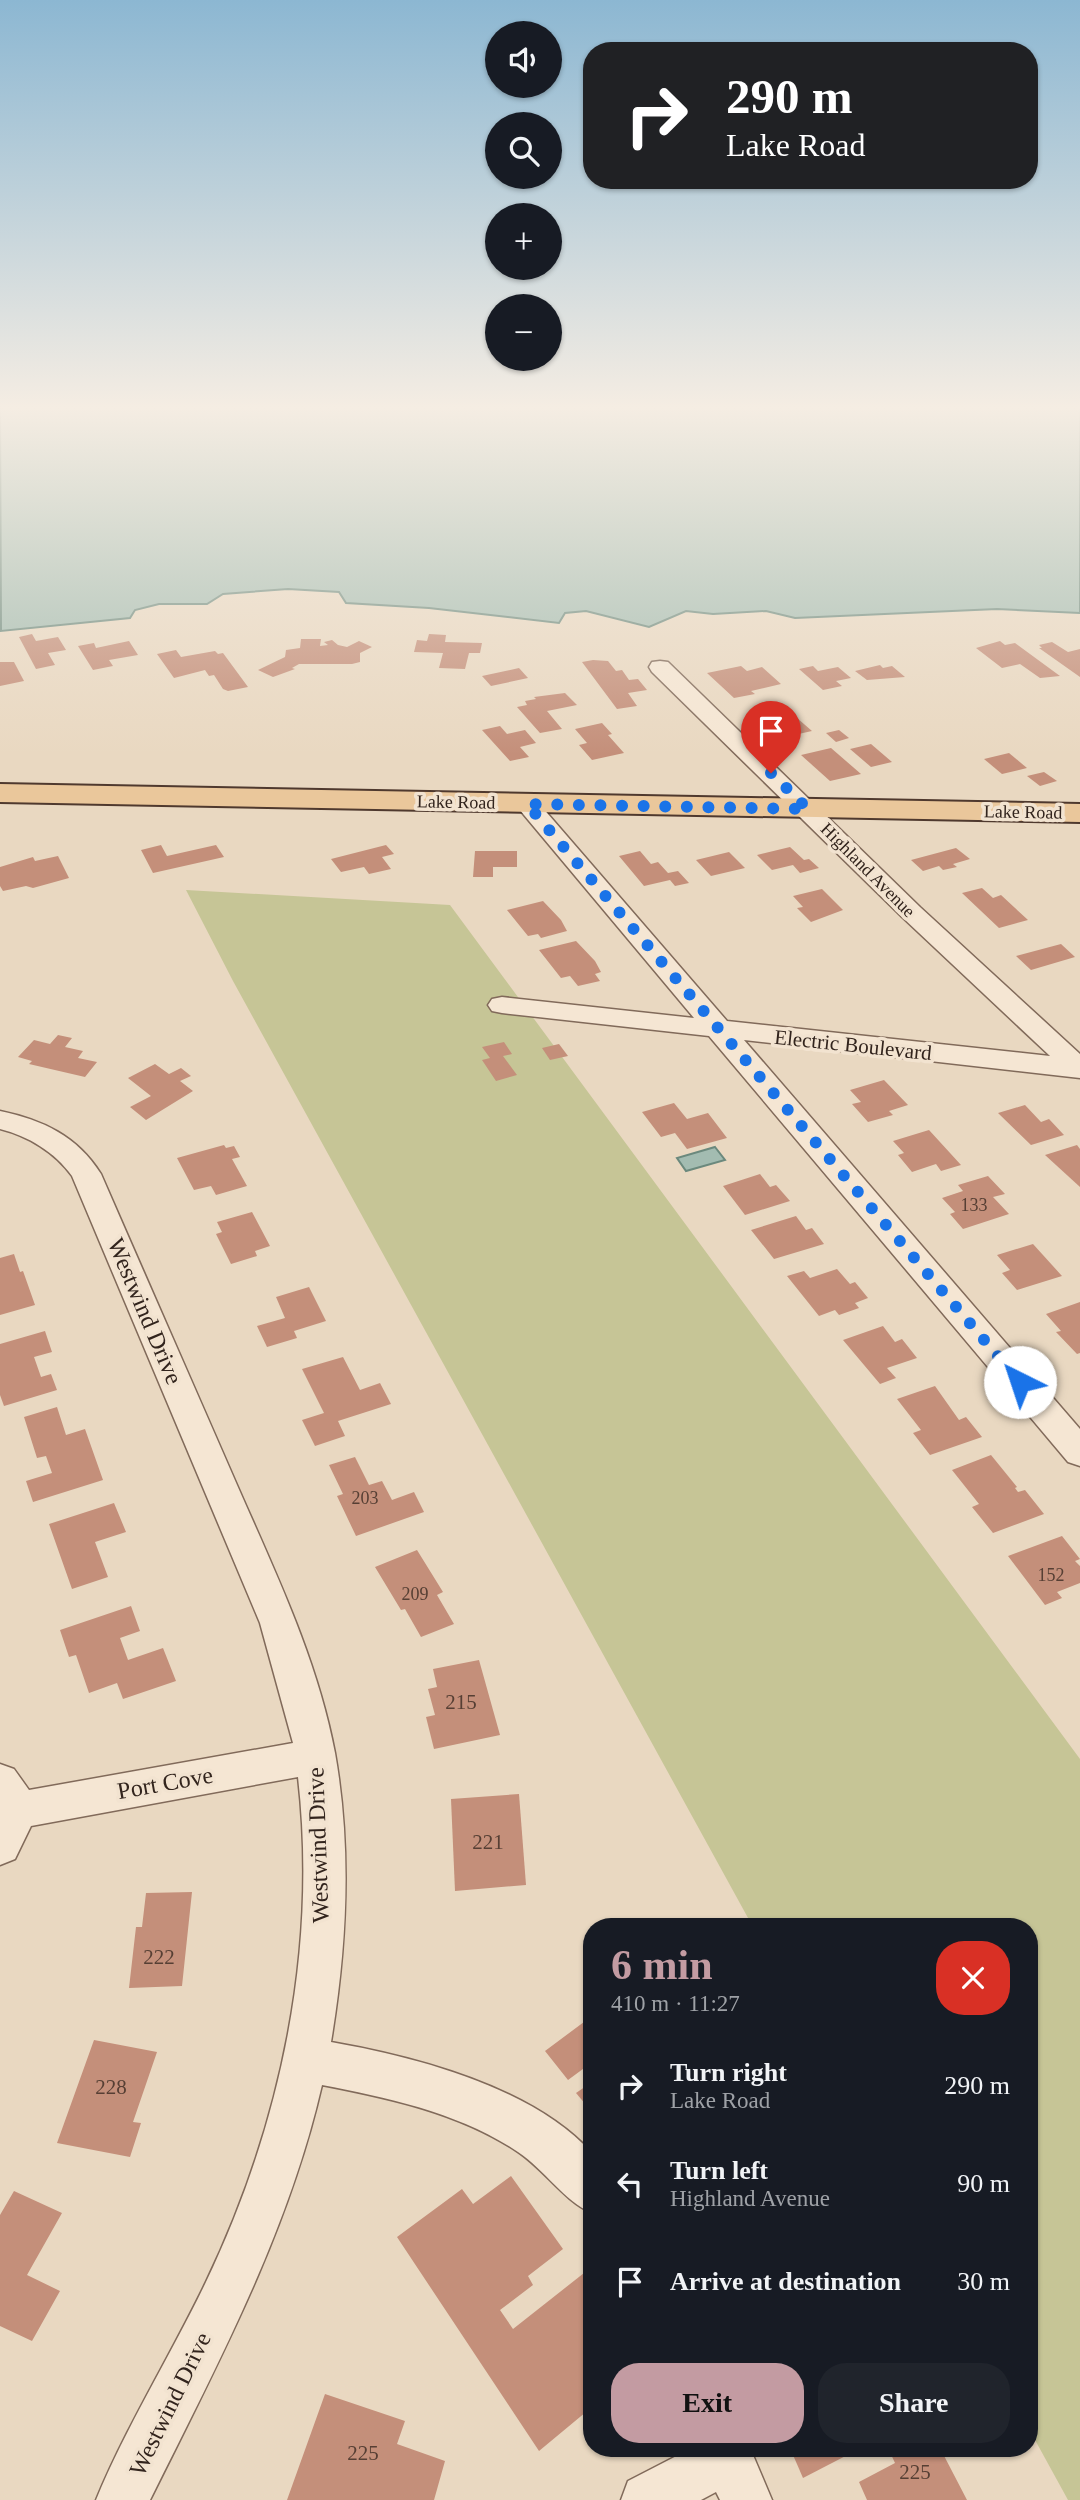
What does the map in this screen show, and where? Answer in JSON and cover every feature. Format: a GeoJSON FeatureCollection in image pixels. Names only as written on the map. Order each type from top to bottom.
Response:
{"type":"FeatureCollection","features":[{"type":"Feature","properties":{"kind":"main road","name":"Lake Road"},"geometry":{"type":"LineString","coordinates":[[0,793],[1080,813]]}},
{"type":"Feature","properties":{"kind":"street","name":"Highland Avenue"},"geometry":{"type":"LineString","coordinates":[[660,667],[808,809],[904,906],[1079,1069]]}},
{"type":"Feature","properties":{"kind":"street"},"geometry":{"type":"LineString","coordinates":[[527,804],[1080,1452]]}},
{"type":"Feature","properties":{"kind":"street","name":"Electric Boulevard"},"geometry":{"type":"LineString","coordinates":[[502,1005],[1079,1069]]}},
{"type":"Feature","properties":{"kind":"street","name":"Westwind Drive"},"geometry":{"type":"LineString","coordinates":[[0,1119],[27,1127],[54,1141],[72,1156],[86,1174],[279,1623],[300,1686],[315,1756],[322,1819],[324,1899],[318,1985],[291,2120],[254,2228],[217,2310],[122,2500]]}},
{"type":"Feature","properties":{"kind":"street","name":"Port Cove"},"geometry":{"type":"LineString","coordinates":[[5,1813],[315,1756]]}},
{"type":"Feature","properties":{"kind":"street"},"geometry":{"type":"LineString","coordinates":[[305,2060],[360,2068],[418,2083],[480,2108],[516,2124],[552,2146],[583,2179]]}},
{"type":"Feature","properties":{"kind":"street"},"geometry":{"type":"LineString","coordinates":[[647,2500],[732,2469]]}},
{"type":"Feature","properties":{"kind":"shaded area"},"geometry":{"type":"Polygon","coordinates":[[[1,522],[1080,522],[1080,613],[997,609],[795,618],[766,611],[713,614],[686,611],[649,627],[586,611],[565,613],[559,623],[429,608],[346,603],[339,592],[288,589],[223,594],[207,604],[159,604],[135,610],[130,618],[1,631],[1,522]]]}},
{"type":"Feature","properties":{"kind":"shaded area"},"geometry":{"type":"Polygon","coordinates":[[[186,890],[450,905],[1080,1759],[1080,2500],[1068,2500],[1038,2445],[1038,1918],[748,1918],[233,981],[186,890]]]}},
{"type":"Feature","properties":{"kind":"shaded area"},"geometry":{"type":"Polygon","coordinates":[[[715,1147],[725,1160],[686,1171],[677,1158],[715,1147]]]}},
{"type":"Feature","properties":{"kind":"building"},"geometry":{"type":"Polygon","coordinates":[[[32,634],[36,641],[58,637],[66,650],[48,653],[55,665],[36,669],[19,637],[32,634]]]}},
{"type":"Feature","properties":{"kind":"building"},"geometry":{"type":"Polygon","coordinates":[[[429,634],[446,635],[445,642],[482,643],[480,653],[469,653],[465,669],[439,668],[443,653],[414,652],[417,640],[427,641],[429,634]]]}},
{"type":"Feature","properties":{"kind":"building"},"geometry":{"type":"Polygon","coordinates":[[[301,639],[321,639],[320,646],[328,645],[324,642],[332,640],[347,647],[359,641],[372,647],[360,653],[360,662],[352,664],[299,664],[292,668],[295,669],[273,677],[258,670],[285,657],[286,650],[300,648],[301,639]]]}},
{"type":"Feature","properties":{"kind":"building"},"geometry":{"type":"Polygon","coordinates":[[[129,641],[138,655],[109,660],[113,666],[93,670],[78,646],[94,643],[96,648],[129,641]]]}},
{"type":"Feature","properties":{"kind":"building"},"geometry":{"type":"Polygon","coordinates":[[[1000,641],[1005,645],[1015,643],[1060,676],[1040,678],[1020,664],[1002,668],[976,648],[1000,641]]]}},
{"type":"Feature","properties":{"kind":"building"},"geometry":{"type":"Polygon","coordinates":[[[1052,642],[1068,652],[1080,649],[1080,677],[1039,648],[1042,648],[1039,645],[1052,642]]]}},
{"type":"Feature","properties":{"kind":"building"},"geometry":{"type":"Polygon","coordinates":[[[176,650],[181,657],[215,651],[218,654],[223,653],[248,687],[228,691],[223,689],[214,675],[209,676],[205,670],[174,678],[157,654],[176,650]]]}},
{"type":"Feature","properties":{"kind":"building"},"geometry":{"type":"Polygon","coordinates":[[[608,661],[616,671],[622,670],[629,680],[638,679],[647,690],[628,693],[637,706],[617,709],[582,662],[608,661]]]}},
{"type":"Feature","properties":{"kind":"building"},"geometry":{"type":"Polygon","coordinates":[[[0,662],[14,662],[24,681],[0,686],[0,662]]]}},
{"type":"Feature","properties":{"kind":"building"},"geometry":{"type":"Polygon","coordinates":[[[880,665],[883,668],[892,666],[905,677],[867,680],[855,671],[880,665]]]}},
{"type":"Feature","properties":{"kind":"building"},"geometry":{"type":"Polygon","coordinates":[[[741,666],[747,671],[762,667],[781,684],[751,691],[755,694],[734,698],[707,673],[741,666]]]}},
{"type":"Feature","properties":{"kind":"building"},"geometry":{"type":"Polygon","coordinates":[[[813,666],[818,671],[838,667],[851,678],[836,681],[842,686],[823,690],[799,669],[813,666]]]}},
{"type":"Feature","properties":{"kind":"building"},"geometry":{"type":"Polygon","coordinates":[[[519,668],[528,678],[491,686],[482,676],[519,668]]]}},
{"type":"Feature","properties":{"kind":"building"},"geometry":{"type":"Polygon","coordinates":[[[565,693],[577,705],[547,711],[562,729],[540,733],[517,707],[527,705],[525,701],[536,699],[534,697],[565,693]]]}},
{"type":"Feature","properties":{"kind":"building"},"geometry":{"type":"Polygon","coordinates":[[[782,705],[812,731],[785,737],[764,719],[770,718],[762,710],[782,705]]]}},
{"type":"Feature","properties":{"kind":"building"},"geometry":{"type":"Polygon","coordinates":[[[602,723],[612,734],[608,735],[624,753],[592,760],[579,745],[587,743],[575,729],[602,723]]]}},
{"type":"Feature","properties":{"kind":"building"},"geometry":{"type":"Polygon","coordinates":[[[500,726],[507,734],[525,730],[536,743],[520,747],[529,757],[510,761],[482,730],[500,726]]]}},
{"type":"Feature","properties":{"kind":"building"},"geometry":{"type":"Polygon","coordinates":[[[839,730],[849,738],[836,742],[826,733],[839,730]]]}},
{"type":"Feature","properties":{"kind":"building"},"geometry":{"type":"Polygon","coordinates":[[[871,744],[892,762],[871,767],[850,749],[871,744]]]}},
{"type":"Feature","properties":{"kind":"building"},"geometry":{"type":"Polygon","coordinates":[[[831,748],[861,774],[830,781],[801,755],[831,748]]]}},
{"type":"Feature","properties":{"kind":"building"},"geometry":{"type":"Polygon","coordinates":[[[1009,753],[1027,768],[1002,774],[984,759],[1009,753]]]}},
{"type":"Feature","properties":{"kind":"building"},"geometry":{"type":"Polygon","coordinates":[[[1044,772],[1057,781],[1040,786],[1027,776],[1044,772]]]}},
{"type":"Feature","properties":{"kind":"building"},"geometry":{"type":"Polygon","coordinates":[[[161,845],[167,856],[216,845],[224,857],[153,873],[141,850],[161,845]]]}},
{"type":"Feature","properties":{"kind":"building"},"geometry":{"type":"Polygon","coordinates":[[[386,845],[394,854],[382,857],[391,869],[369,874],[364,867],[341,872],[331,859],[386,845]]]}},
{"type":"Feature","properties":{"kind":"building"},"geometry":{"type":"Polygon","coordinates":[[[790,847],[804,860],[809,859],[819,868],[800,873],[793,865],[772,870],[757,855],[790,847]]]}},
{"type":"Feature","properties":{"kind":"building"},"geometry":{"type":"Polygon","coordinates":[[[956,848],[970,859],[953,864],[957,867],[943,870],[939,866],[923,871],[911,860],[956,848]]]}},
{"type":"Feature","properties":{"kind":"building"},"geometry":{"type":"Polygon","coordinates":[[[475,851],[517,851],[517,867],[493,867],[493,877],[473,877],[475,851]]]}},
{"type":"Feature","properties":{"kind":"building"},"geometry":{"type":"Polygon","coordinates":[[[640,851],[651,864],[658,862],[668,873],[678,871],[689,883],[675,886],[670,880],[644,886],[619,856],[640,851]]]}},
{"type":"Feature","properties":{"kind":"building"},"geometry":{"type":"Polygon","coordinates":[[[729,852],[745,868],[711,876],[696,860],[729,852]]]}},
{"type":"Feature","properties":{"kind":"building"},"geometry":{"type":"Polygon","coordinates":[[[58,856],[69,878],[33,888],[26,886],[3,891],[0,886],[0,867],[33,857],[35,861],[58,856]]]}},
{"type":"Feature","properties":{"kind":"building"},"geometry":{"type":"Polygon","coordinates":[[[982,888],[993,898],[1001,895],[1028,920],[999,928],[962,893],[982,888]]]}},
{"type":"Feature","properties":{"kind":"building"},"geometry":{"type":"Polygon","coordinates":[[[822,889],[843,910],[811,922],[797,908],[803,907],[793,896],[822,889]]]}},
{"type":"Feature","properties":{"kind":"building"},"geometry":{"type":"Polygon","coordinates":[[[543,901],[561,920],[567,931],[541,938],[538,934],[528,936],[507,910],[543,901]]]}},
{"type":"Feature","properties":{"kind":"building"},"geometry":{"type":"Polygon","coordinates":[[[576,941],[595,961],[601,972],[595,974],[600,981],[578,986],[570,976],[561,978],[539,950],[576,941]]]}},
{"type":"Feature","properties":{"kind":"building"},"geometry":{"type":"Polygon","coordinates":[[[1061,944],[1075,957],[1031,970],[1016,956],[1061,944]]]}},
{"type":"Feature","properties":{"kind":"building"},"geometry":{"type":"Polygon","coordinates":[[[58,1035],[72,1038],[65,1047],[83,1051],[78,1058],[97,1062],[85,1077],[29,1064],[32,1061],[18,1057],[34,1040],[50,1044],[58,1035]]]}},
{"type":"Feature","properties":{"kind":"building"},"geometry":{"type":"Polygon","coordinates":[[[504,1042],[512,1054],[503,1056],[517,1075],[496,1081],[482,1060],[490,1058],[482,1047],[504,1042]]]}},
{"type":"Feature","properties":{"kind":"building"},"geometry":{"type":"Polygon","coordinates":[[[559,1044],[568,1056],[550,1060],[542,1048],[559,1044]]]}},
{"type":"Feature","properties":{"kind":"building"},"geometry":{"type":"Polygon","coordinates":[[[155,1064],[169,1074],[181,1068],[191,1076],[180,1081],[193,1091],[146,1120],[130,1107],[151,1096],[128,1078],[155,1064]]]}},
{"type":"Feature","properties":{"kind":"building"},"geometry":{"type":"Polygon","coordinates":[[[884,1080],[908,1105],[889,1111],[893,1115],[868,1122],[852,1104],[861,1102],[850,1090],[884,1080]]]}},
{"type":"Feature","properties":{"kind":"building"},"geometry":{"type":"Polygon","coordinates":[[[674,1103],[687,1119],[708,1113],[727,1138],[687,1149],[675,1133],[661,1137],[642,1112],[674,1103]]]}},
{"type":"Feature","properties":{"kind":"building"},"geometry":{"type":"Polygon","coordinates":[[[1025,1105],[1041,1122],[1049,1119],[1064,1135],[1031,1145],[998,1113],[1025,1105]]]}},
{"type":"Feature","properties":{"kind":"building"},"geometry":{"type":"Polygon","coordinates":[[[929,1130],[961,1165],[941,1171],[936,1164],[912,1172],[898,1155],[904,1153],[893,1141],[929,1130]]]}},
{"type":"Feature","properties":{"kind":"building"},"geometry":{"type":"Polygon","coordinates":[[[224,1145],[226,1148],[234,1146],[240,1157],[232,1159],[247,1186],[216,1195],[211,1186],[194,1190],[177,1158],[224,1145]]]}},
{"type":"Feature","properties":{"kind":"building"},"geometry":{"type":"Polygon","coordinates":[[[1077,1145],[1080,1149],[1080,1187],[1045,1155],[1077,1145]]]}},
{"type":"Feature","properties":{"kind":"building"},"geometry":{"type":"Polygon","coordinates":[[[760,1174],[770,1187],[776,1185],[790,1201],[745,1215],[723,1186],[760,1174]]]}},
{"type":"Feature","properties":{"kind":"building"},"geometry":{"type":"Polygon","coordinates":[[[988,1176],[1005,1194],[993,1197],[1009,1214],[963,1229],[950,1214],[955,1212],[942,1198],[963,1191],[958,1185],[988,1176]]]}},
{"type":"Feature","properties":{"kind":"building"},"geometry":{"type":"Polygon","coordinates":[[[252,1212],[270,1246],[255,1251],[257,1256],[231,1264],[216,1234],[222,1232],[217,1222],[252,1212]]]}},
{"type":"Feature","properties":{"kind":"building"},"geometry":{"type":"Polygon","coordinates":[[[796,1216],[806,1230],[812,1228],[824,1244],[774,1259],[751,1230],[796,1216]]]}},
{"type":"Feature","properties":{"kind":"building"},"geometry":{"type":"Polygon","coordinates":[[[1033,1244],[1062,1276],[1017,1290],[1002,1273],[1010,1270],[997,1255],[1033,1244]]]}},
{"type":"Feature","properties":{"kind":"building"},"geometry":{"type":"Polygon","coordinates":[[[14,1254],[35,1305],[0,1315],[0,1258],[14,1254]]]}},
{"type":"Feature","properties":{"kind":"building"},"geometry":{"type":"Polygon","coordinates":[[[837,1269],[850,1284],[855,1282],[868,1298],[855,1303],[859,1308],[839,1315],[835,1310],[819,1316],[787,1276],[804,1271],[810,1278],[837,1269]]]}},
{"type":"Feature","properties":{"kind":"building"},"geometry":{"type":"Polygon","coordinates":[[[309,1287],[326,1321],[294,1331],[297,1338],[267,1347],[257,1326],[285,1318],[276,1297],[309,1287]]]}},
{"type":"Feature","properties":{"kind":"building"},"geometry":{"type":"Polygon","coordinates":[[[1080,1302],[1080,1353],[1077,1354],[1056,1332],[1061,1331],[1046,1314],[1080,1302]]]}},
{"type":"Feature","properties":{"kind":"building"},"geometry":{"type":"Polygon","coordinates":[[[883,1326],[895,1342],[902,1339],[917,1358],[887,1368],[896,1378],[880,1384],[843,1340],[883,1326]]]}},
{"type":"Feature","properties":{"kind":"building"},"geometry":{"type":"Polygon","coordinates":[[[45,1331],[52,1352],[34,1357],[41,1377],[51,1374],[57,1390],[4,1406],[0,1395],[0,1344],[45,1331]]]}},
{"type":"Feature","properties":{"kind":"building"},"geometry":{"type":"Polygon","coordinates":[[[343,1357],[360,1390],[380,1383],[391,1404],[338,1421],[345,1436],[315,1446],[302,1420],[324,1413],[302,1369],[343,1357]]]}},
{"type":"Feature","properties":{"kind":"building"},"geometry":{"type":"Polygon","coordinates":[[[935,1386],[959,1420],[966,1417],[982,1437],[930,1455],[913,1433],[921,1430],[897,1399],[935,1386]]]}},
{"type":"Feature","properties":{"kind":"building"},"geometry":{"type":"Polygon","coordinates":[[[57,1407],[66,1435],[85,1429],[103,1480],[33,1502],[26,1481],[52,1473],[46,1456],[37,1458],[24,1417],[57,1407]]]}},
{"type":"Feature","properties":{"kind":"building"},"geometry":{"type":"Polygon","coordinates":[[[991,1455],[1017,1487],[1015,1488],[1018,1492],[1025,1490],[1044,1514],[993,1533],[972,1507],[979,1504],[952,1470],[991,1455]]]}},
{"type":"Feature","properties":{"kind":"building"},"geometry":{"type":"Polygon","coordinates":[[[355,1457],[369,1485],[382,1481],[392,1500],[414,1492],[424,1512],[356,1536],[337,1496],[343,1494],[329,1465],[355,1457]]]}},
{"type":"Feature","properties":{"kind":"building"},"geometry":{"type":"Polygon","coordinates":[[[114,1503],[126,1532],[95,1542],[108,1577],[72,1589],[49,1524],[114,1503]]]}},
{"type":"Feature","properties":{"kind":"building"},"geometry":{"type":"Polygon","coordinates":[[[1062,1536],[1080,1559],[1075,1561],[1080,1566],[1080,1583],[1057,1592],[1062,1598],[1045,1605],[1008,1556],[1062,1536]]]}},
{"type":"Feature","properties":{"kind":"building"},"geometry":{"type":"Polygon","coordinates":[[[417,1550],[443,1592],[437,1595],[454,1624],[421,1637],[375,1567],[417,1550]]]}},
{"type":"Feature","properties":{"kind":"building"},"geometry":{"type":"Polygon","coordinates":[[[131,1606],[140,1631],[120,1638],[128,1660],[163,1648],[176,1681],[123,1699],[117,1683],[89,1693],[76,1655],[69,1657],[60,1630],[131,1606]]]}},
{"type":"Feature","properties":{"kind":"building"},"geometry":{"type":"Polygon","coordinates":[[[479,1660],[500,1735],[434,1749],[426,1717],[435,1715],[428,1689],[437,1687],[433,1669],[479,1660]]]}},
{"type":"Feature","properties":{"kind":"building"},"geometry":{"type":"Polygon","coordinates":[[[519,1794],[526,1885],[455,1891],[451,1799],[519,1794]]]}},
{"type":"Feature","properties":{"kind":"building"},"geometry":{"type":"Polygon","coordinates":[[[192,1892],[182,1986],[129,1988],[136,1927],[142,1927],[146,1893],[192,1892]]]}},
{"type":"Feature","properties":{"kind":"building"},"geometry":{"type":"Polygon","coordinates":[[[583,2023],[583,2069],[568,2080],[545,2051],[583,2023]]]}},
{"type":"Feature","properties":{"kind":"building"},"geometry":{"type":"Polygon","coordinates":[[[94,2040],[157,2052],[133,2122],[141,2123],[130,2157],[57,2143],[94,2040]]]}},
{"type":"Feature","properties":{"kind":"building"},"geometry":{"type":"Polygon","coordinates":[[[583,2088],[583,2101],[576,2093],[583,2088]]]}},
{"type":"Feature","properties":{"kind":"building"},"geometry":{"type":"Polygon","coordinates":[[[511,2176],[563,2249],[528,2276],[533,2285],[500,2310],[513,2329],[583,2274],[583,2414],[539,2451],[397,2237],[462,2189],[473,2204],[511,2176]]]}},
{"type":"Feature","properties":{"kind":"building"},"geometry":{"type":"Polygon","coordinates":[[[14,2191],[62,2213],[27,2275],[60,2291],[32,2341],[0,2326],[0,2215],[14,2191]]]}},
{"type":"Feature","properties":{"kind":"building"},"geometry":{"type":"Polygon","coordinates":[[[325,2394],[405,2421],[397,2444],[445,2461],[434,2500],[287,2500],[325,2394]]]}},
{"type":"Feature","properties":{"kind":"building"},"geometry":{"type":"Polygon","coordinates":[[[794,2457],[844,2457],[803,2478],[794,2457]]]}},
{"type":"Feature","properties":{"kind":"building"},"geometry":{"type":"Polygon","coordinates":[[[892,2457],[945,2457],[967,2500],[867,2500],[859,2482],[895,2463],[892,2457]]]}},
{"type":"Feature","properties":{"kind":"route"},"geometry":{"type":"LineString","coordinates":[[771,773],[808,809],[527,804],[1020,1382]]}}]}
